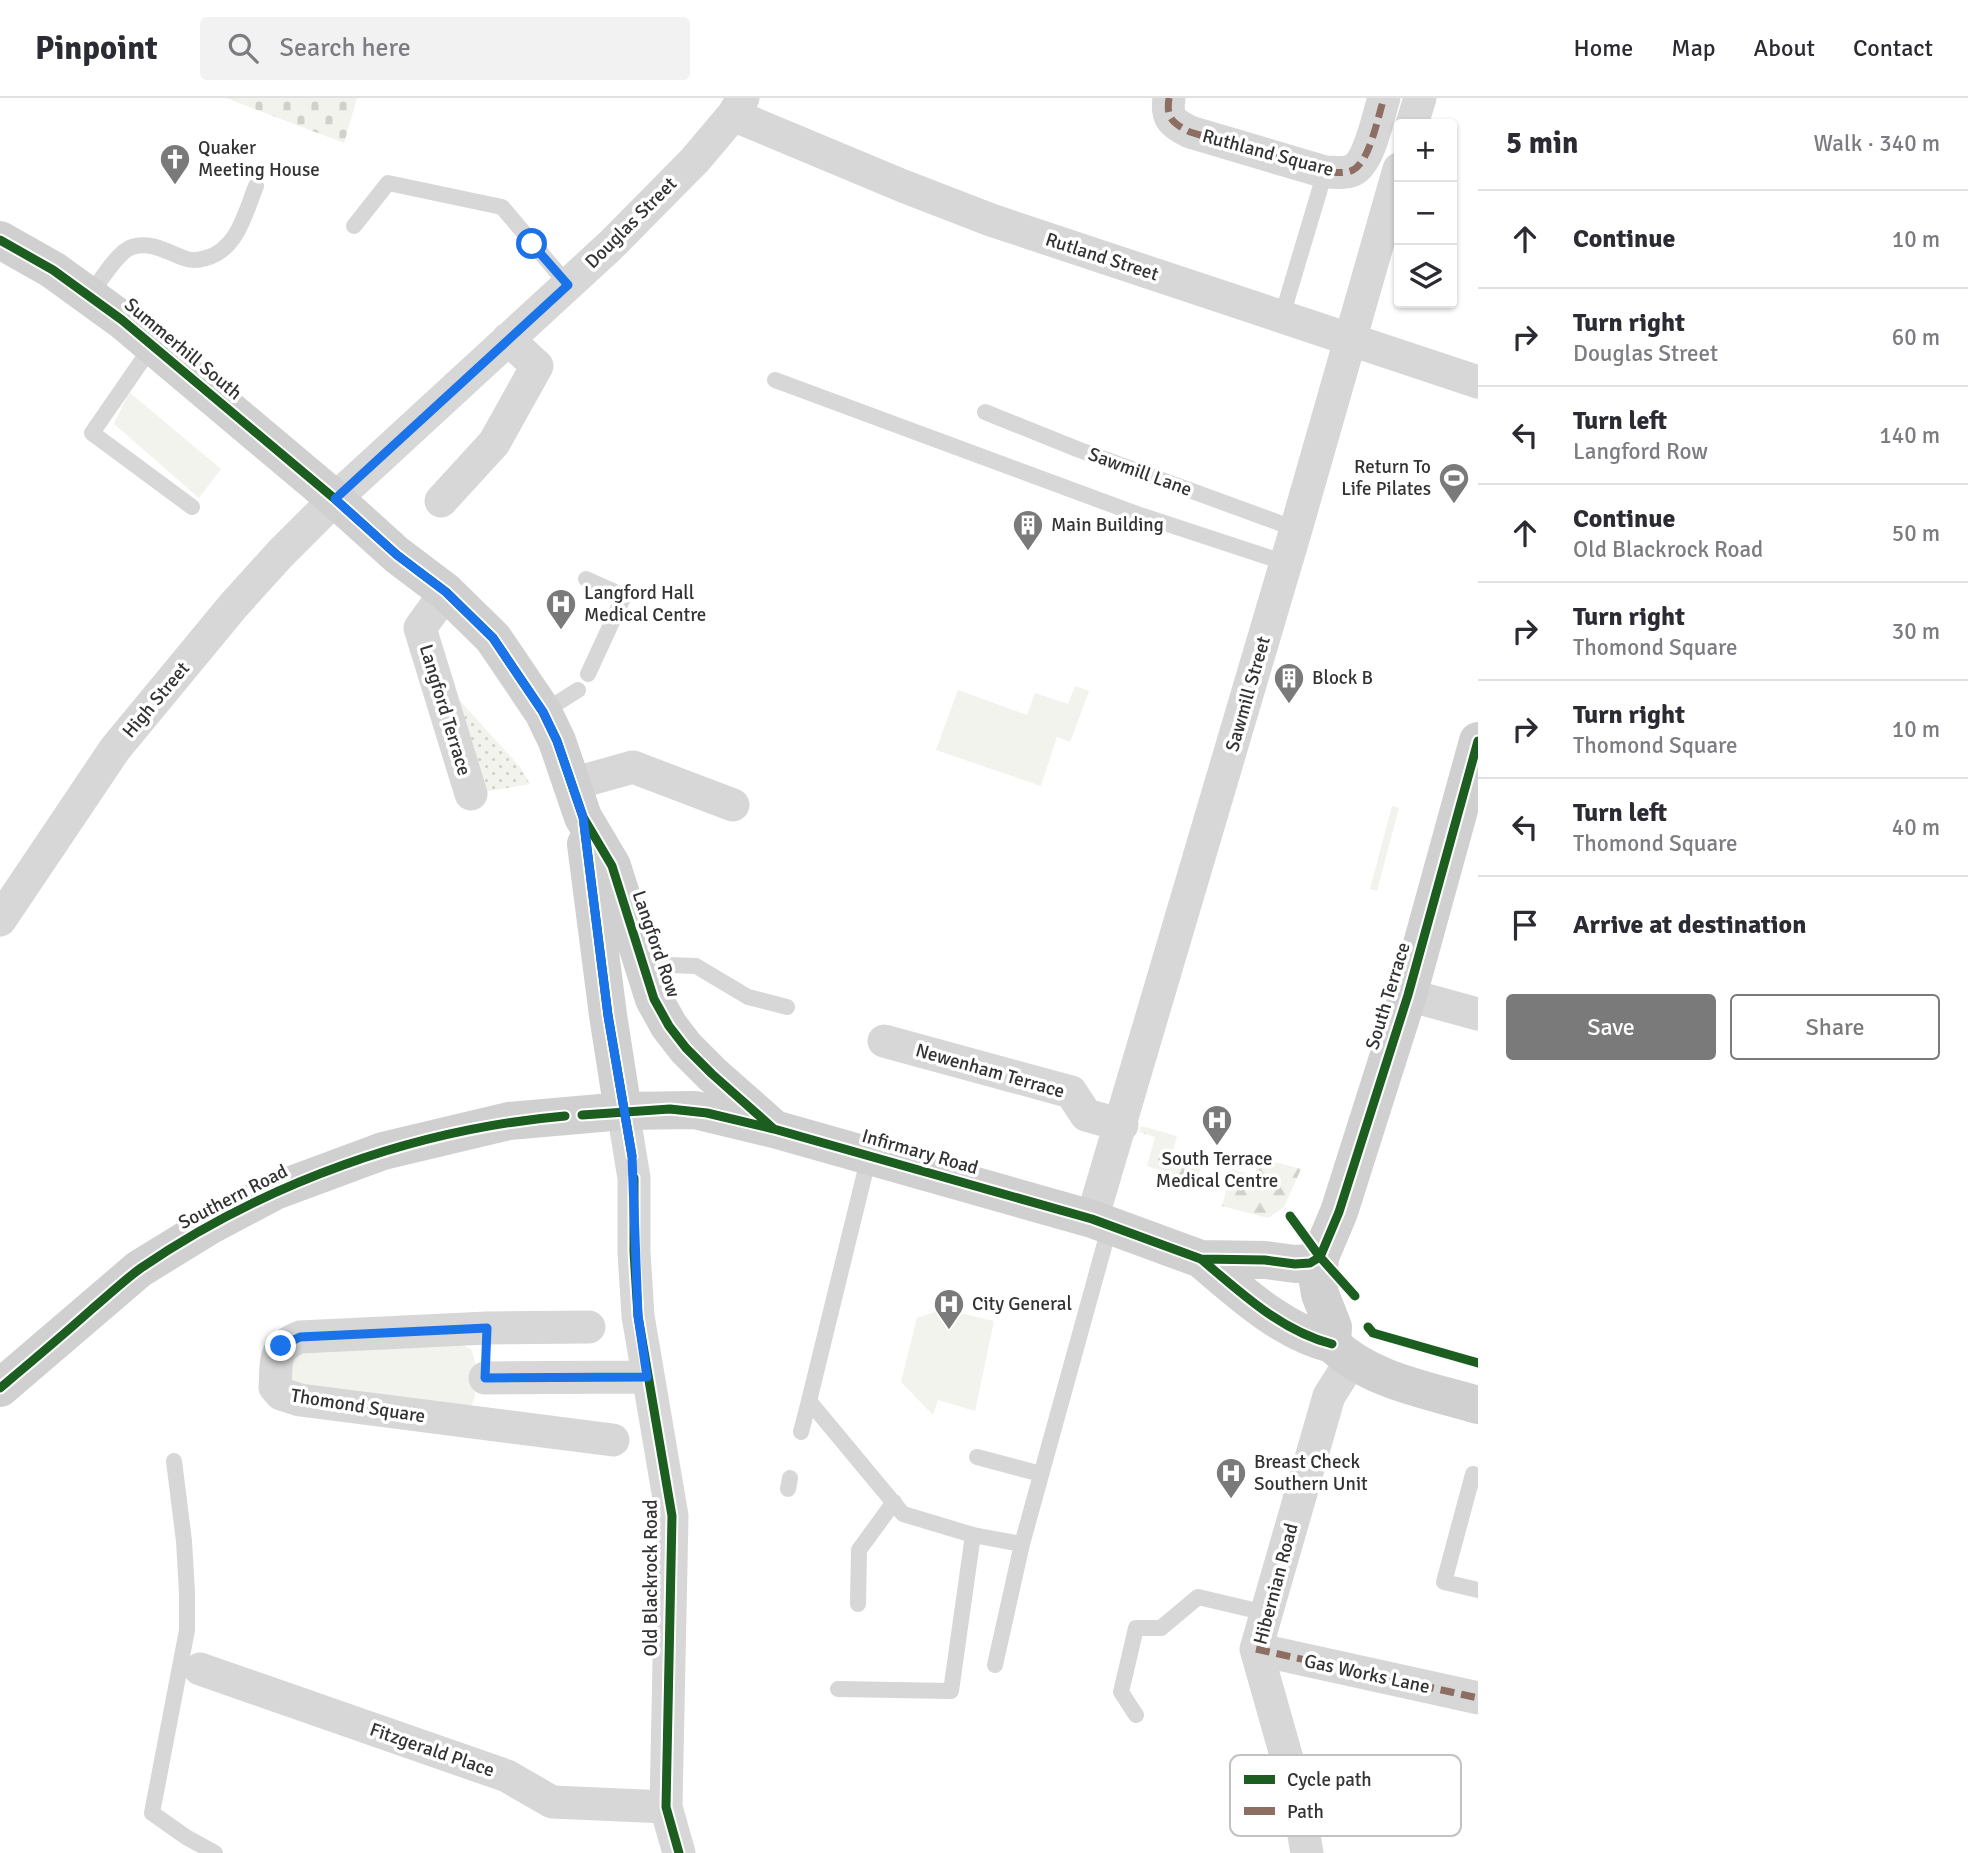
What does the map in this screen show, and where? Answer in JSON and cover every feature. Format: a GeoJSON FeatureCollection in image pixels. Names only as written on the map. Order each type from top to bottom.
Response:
{"type":"FeatureCollection","features":[{"type":"Feature","properties":{"kind":"main road","name":"Summerhill South"},"geometry":{"type":"LineString","coordinates":[[0,240],[90,295],[335,499]]}},
{"type":"Feature","properties":{"kind":"main road","name":"Langford Row"},"geometry":{"type":"LineString","coordinates":[[335,499],[397,555],[446,592],[493,638],[543,712],[557,741],[577,801],[612,866],[654,999],[669,1026],[712,1074],[774,1129]]}},
{"type":"Feature","properties":{"kind":"main road","name":"South Terrace"},"geometry":{"type":"LineString","coordinates":[[1341,1353],[1334,1327],[1320,1294],[1320,1257],[1339,1212],[1408,995],[1478,741]]}},
{"type":"Feature","properties":{"kind":"main road","name":"Langford Row"},"geometry":{"type":"LineString","coordinates":[[577,801],[624,1111]]}},
{"type":"Feature","properties":{"kind":"main road","name":"Infirmary Road"},"geometry":{"type":"LineString","coordinates":[[624,1111],[695,1110],[774,1129],[1101,1222],[1201,1259],[1265,1260],[1295,1264],[1310,1262],[1320,1257]]}},
{"type":"Feature","properties":{"kind":"main road","name":"Southern Road"},"geometry":{"type":"LineString","coordinates":[[0,1388],[139,1269],[209,1226],[275,1191],[383,1151],[423,1140],[509,1121],[624,1111]]}},
{"type":"Feature","properties":{"kind":"main road","name":"Infirmary Road"},"geometry":{"type":"LineString","coordinates":[[1201,1259],[1255,1306],[1313,1339],[1399,1381],[1478,1405]]}},
{"type":"Feature","properties":{"kind":"street","name":"Ruthland Square"},"geometry":{"type":"LineString","coordinates":[[1168,98],[1167,111],[1172,121],[1190,132],[1325,172],[1345,173],[1360,165],[1366,156],[1384,98]]}},
{"type":"Feature","properties":{"kind":"street"},"geometry":{"type":"LineString","coordinates":[[1414,119],[1420,98]]}},
{"type":"Feature","properties":{"kind":"street","name":"Douglas Street"},"geometry":{"type":"LineString","coordinates":[[335,499],[568,285],[695,160],[738,107]]}},
{"type":"Feature","properties":{"kind":"street","name":"Rutland Street"},"geometry":{"type":"LineString","coordinates":[[738,107],[991,220],[1478,382]]}},
{"type":"Feature","properties":{"kind":"street","name":"Sawmill Street"},"geometry":{"type":"LineString","coordinates":[[1101,1222],[1122,1125],[1395,182]]}},
{"type":"Feature","properties":{"kind":"street"},"geometry":{"type":"LineString","coordinates":[[441,501],[494,443],[537,366],[508,339]]}},
{"type":"Feature","properties":{"kind":"street","name":"High Street"},"geometry":{"type":"LineString","coordinates":[[0,920],[115,749],[233,606],[291,542],[335,499]]}},
{"type":"Feature","properties":{"kind":"street","name":"Langford Terrace"},"geometry":{"type":"LineString","coordinates":[[446,592],[420,628],[471,794]]}},
{"type":"Feature","properties":{"kind":"street"},"geometry":{"type":"LineString","coordinates":[[577,801],[633,767],[733,805]]}},
{"type":"Feature","properties":{"kind":"street"},"geometry":{"type":"LineString","coordinates":[[1408,995],[1478,1014]]}},
{"type":"Feature","properties":{"kind":"street","name":"Newenham Terrace"},"geometry":{"type":"LineString","coordinates":[[884,1041],[1071,1092],[1086,1115],[1122,1125]]}},
{"type":"Feature","properties":{"kind":"street","name":"Old Blackrock Road"},"geometry":{"type":"LineString","coordinates":[[624,1111],[634,1178],[637,1303],[647,1377],[672,1516],[666,1807],[679,1853]]}},
{"type":"Feature","properties":{"kind":"street","name":"Thomond Square"},"geometry":{"type":"LineString","coordinates":[[589,1327],[487,1328],[300,1337],[281,1346],[277,1354],[275,1387],[281,1394],[300,1401],[613,1440]]}},
{"type":"Feature","properties":{"kind":"street"},"geometry":{"type":"LineString","coordinates":[[483,1424],[487,1328]]}},
{"type":"Feature","properties":{"kind":"street","name":"Hibernian Road"},"geometry":{"type":"LineString","coordinates":[[1286,1755],[1256,1649],[1341,1353]]}},
{"type":"Feature","properties":{"kind":"street"},"geometry":{"type":"LineString","coordinates":[[485,1378],[647,1377]]}},
{"type":"Feature","properties":{"kind":"street","name":"Gas Works Lane"},"geometry":{"type":"LineString","coordinates":[[1256,1649],[1478,1698]]}},
{"type":"Feature","properties":{"kind":"street","name":"Fitzgerald Place"},"geometry":{"type":"LineString","coordinates":[[200,1669],[507,1776],[552,1802],[666,1807]]}},
{"type":"Feature","properties":{"kind":"lane"},"geometry":{"type":"LineString","coordinates":[[1282,316],[1325,172]]}},
{"type":"Feature","properties":{"kind":"lane"},"geometry":{"type":"LineString","coordinates":[[354,226],[388,183],[502,208],[568,285]]}},
{"type":"Feature","properties":{"kind":"lane"},"geometry":{"type":"LineString","coordinates":[[90,295],[122,254],[131,247],[148,245],[187,260],[197,260],[223,250],[236,236],[256,186]]}},
{"type":"Feature","properties":{"kind":"lane"},"geometry":{"type":"LineString","coordinates":[[152,346],[92,433],[192,507]]}},
{"type":"Feature","properties":{"kind":"lane"},"geometry":{"type":"LineString","coordinates":[[775,380],[1137,514],[1286,563]]}},
{"type":"Feature","properties":{"kind":"lane","name":"Sawmill Lane"},"geometry":{"type":"LineString","coordinates":[[985,412],[1077,449],[1296,529]]}},
{"type":"Feature","properties":{"kind":"lane"},"geometry":{"type":"LineString","coordinates":[[586,579],[624,596],[588,674]]}},
{"type":"Feature","properties":{"kind":"lane"},"geometry":{"type":"LineString","coordinates":[[543,712],[579,690]]}},
{"type":"Feature","properties":{"kind":"lane"},"geometry":{"type":"LineString","coordinates":[[643,964],[695,966],[748,997],[787,1007]]}},
{"type":"Feature","properties":{"kind":"lane"},"geometry":{"type":"LineString","coordinates":[[801,1432],[869,1156]]}},
{"type":"Feature","properties":{"kind":"lane"},"geometry":{"type":"LineString","coordinates":[[995,1665],[1101,1222]]}},
{"type":"Feature","properties":{"kind":"lane"},"geometry":{"type":"LineString","coordinates":[[809,1401],[904,1514],[973,1535],[1022,1544]]}},
{"type":"Feature","properties":{"kind":"lane"},"geometry":{"type":"LineString","coordinates":[[977,1457],[1041,1474]]}},
{"type":"Feature","properties":{"kind":"lane"},"geometry":{"type":"LineString","coordinates":[[174,1461],[185,1554],[187,1630],[152,1813],[215,1853]]}},
{"type":"Feature","properties":{"kind":"lane"},"geometry":{"type":"LineString","coordinates":[[1473,1474],[1444,1581],[1478,1590]]}},
{"type":"Feature","properties":{"kind":"lane"},"geometry":{"type":"LineString","coordinates":[[858,1604],[859,1550],[894,1502]]}},
{"type":"Feature","properties":{"kind":"lane"},"geometry":{"type":"LineString","coordinates":[[838,1689],[951,1691],[973,1535]]}},
{"type":"Feature","properties":{"kind":"lane"},"geometry":{"type":"LineString","coordinates":[[1136,1715],[1121,1692],[1136,1629],[1161,1628],[1198,1597],[1266,1613]]}},
{"type":"Feature","properties":{"kind":"green space"},"geometry":{"type":"Polygon","coordinates":[[[226,98],[357,98],[344,143],[226,98]]]}},
{"type":"Feature","properties":{"kind":"green space"},"geometry":{"type":"Polygon","coordinates":[[[129,392],[221,469],[199,498],[114,424],[129,392]]]}},
{"type":"Feature","properties":{"kind":"green space"},"geometry":{"type":"Polygon","coordinates":[[[433,671],[520,767],[530,784],[471,794],[433,671]]]}},
{"type":"Feature","properties":{"kind":"green space"},"geometry":{"type":"Polygon","coordinates":[[[1075,686],[1089,691],[1070,742],[1057,737],[1041,786],[936,750],[958,690],[1027,715],[1035,693],[1068,704],[1075,686]]]}},
{"type":"Feature","properties":{"kind":"green space"},"geometry":{"type":"Polygon","coordinates":[[[1392,806],[1399,808],[1377,891],[1370,889],[1392,806]]]}},
{"type":"Feature","properties":{"kind":"green space"},"geometry":{"type":"Polygon","coordinates":[[[1141,1126],[1177,1136],[1172,1153],[1202,1162],[1197,1181],[1147,1166],[1155,1137],[1139,1132],[1141,1126]]]}},
{"type":"Feature","properties":{"kind":"green space"},"geometry":{"type":"Polygon","coordinates":[[[1260,1158],[1301,1169],[1284,1207],[1268,1218],[1222,1206],[1232,1169],[1254,1176],[1260,1158]]]}},
{"type":"Feature","properties":{"kind":"green space"},"geometry":{"type":"Polygon","coordinates":[[[943,1309],[994,1321],[975,1411],[938,1400],[933,1415],[901,1382],[917,1318],[943,1309]]]}},
{"type":"Feature","properties":{"kind":"green space"},"geometry":{"type":"Polygon","coordinates":[[[462,1345],[471,1349],[476,1371],[475,1396],[469,1410],[293,1390],[286,1355],[295,1349],[462,1345]]]}},
{"type":"Feature","properties":{"kind":"marked path"},"geometry":{"type":"LineString","coordinates":[[1169,98],[1168,110],[1172,119],[1190,132],[1325,172],[1340,173],[1353,170],[1364,157],[1373,137],[1384,98]]}},
{"type":"Feature","properties":{"kind":"marked path"},"geometry":{"type":"LineString","coordinates":[[1256,1649],[1478,1698]]}},
{"type":"Feature","properties":{"kind":"cycle path"},"geometry":{"type":"LineString","coordinates":[[0,240],[53,270],[122,320],[335,499],[397,555],[446,592],[493,638],[543,712],[557,741],[583,817],[612,866],[654,999],[669,1026],[712,1074],[774,1129]]}},
{"type":"Feature","properties":{"kind":"cycle path"},"geometry":{"type":"LineString","coordinates":[[1320,1257],[1339,1212],[1408,995],[1478,741]]}},
{"type":"Feature","properties":{"kind":"cycle path"},"geometry":{"type":"LineString","coordinates":[[584,824],[608,1015],[632,1156]]}},
{"type":"Feature","properties":{"kind":"cycle path"},"geometry":{"type":"LineString","coordinates":[[582,1115],[670,1109],[707,1113],[774,1129],[1092,1219],[1201,1259],[1265,1260],[1295,1264],[1310,1263],[1320,1257]]}},
{"type":"Feature","properties":{"kind":"cycle path"},"geometry":{"type":"LineString","coordinates":[[0,1388],[135,1273],[238,1210],[343,1165],[398,1147],[453,1133],[565,1116]]}},
{"type":"Feature","properties":{"kind":"cycle path"},"geometry":{"type":"LineString","coordinates":[[634,1178],[634,1252],[638,1316],[672,1516],[666,1807],[679,1853]]}},
{"type":"Feature","properties":{"kind":"cycle path"},"geometry":{"type":"LineString","coordinates":[[1290,1216],[1320,1257],[1355,1296]]}},
{"type":"Feature","properties":{"kind":"cycle path"},"geometry":{"type":"LineString","coordinates":[[1201,1259],[1278,1320],[1313,1338],[1332,1344]]}},
{"type":"Feature","properties":{"kind":"cycle path"},"geometry":{"type":"LineString","coordinates":[[1368,1327],[1373,1333],[1478,1363]]}},
{"type":"Feature","properties":{"kind":"place","name":"Quaker Meeting House"},"geometry":{"type":"Point","coordinates":[175,186]}},
{"type":"Feature","properties":{"kind":"place","name":"Return To Life Pilates"},"geometry":{"type":"Point","coordinates":[1454,505]}},
{"type":"Feature","properties":{"kind":"place","name":"Main Building"},"geometry":{"type":"Point","coordinates":[1028,552]}},
{"type":"Feature","properties":{"kind":"place","name":"Langford Hall Medical Centre"},"geometry":{"type":"Point","coordinates":[561,631]}},
{"type":"Feature","properties":{"kind":"place","name":"Block B"},"geometry":{"type":"Point","coordinates":[1289,705]}},
{"type":"Feature","properties":{"kind":"place","name":"South Terrace Medical Centre"},"geometry":{"type":"Point","coordinates":[1217,1147]}},
{"type":"Feature","properties":{"kind":"place","name":"City General"},"geometry":{"type":"Point","coordinates":[949,1331]}},
{"type":"Feature","properties":{"kind":"place","name":"Breast Check Southern Unit"},"geometry":{"type":"Point","coordinates":[1231,1500]}},
{"type":"Feature","properties":{"kind":"route"},"geometry":{"type":"LineString","coordinates":[[281,1346],[300,1337],[487,1328],[485,1378],[647,1377],[638,1316],[632,1156],[608,1016],[583,817],[557,741],[543,712],[493,638],[446,592],[397,555],[335,499],[568,285],[532,244]]}}]}
